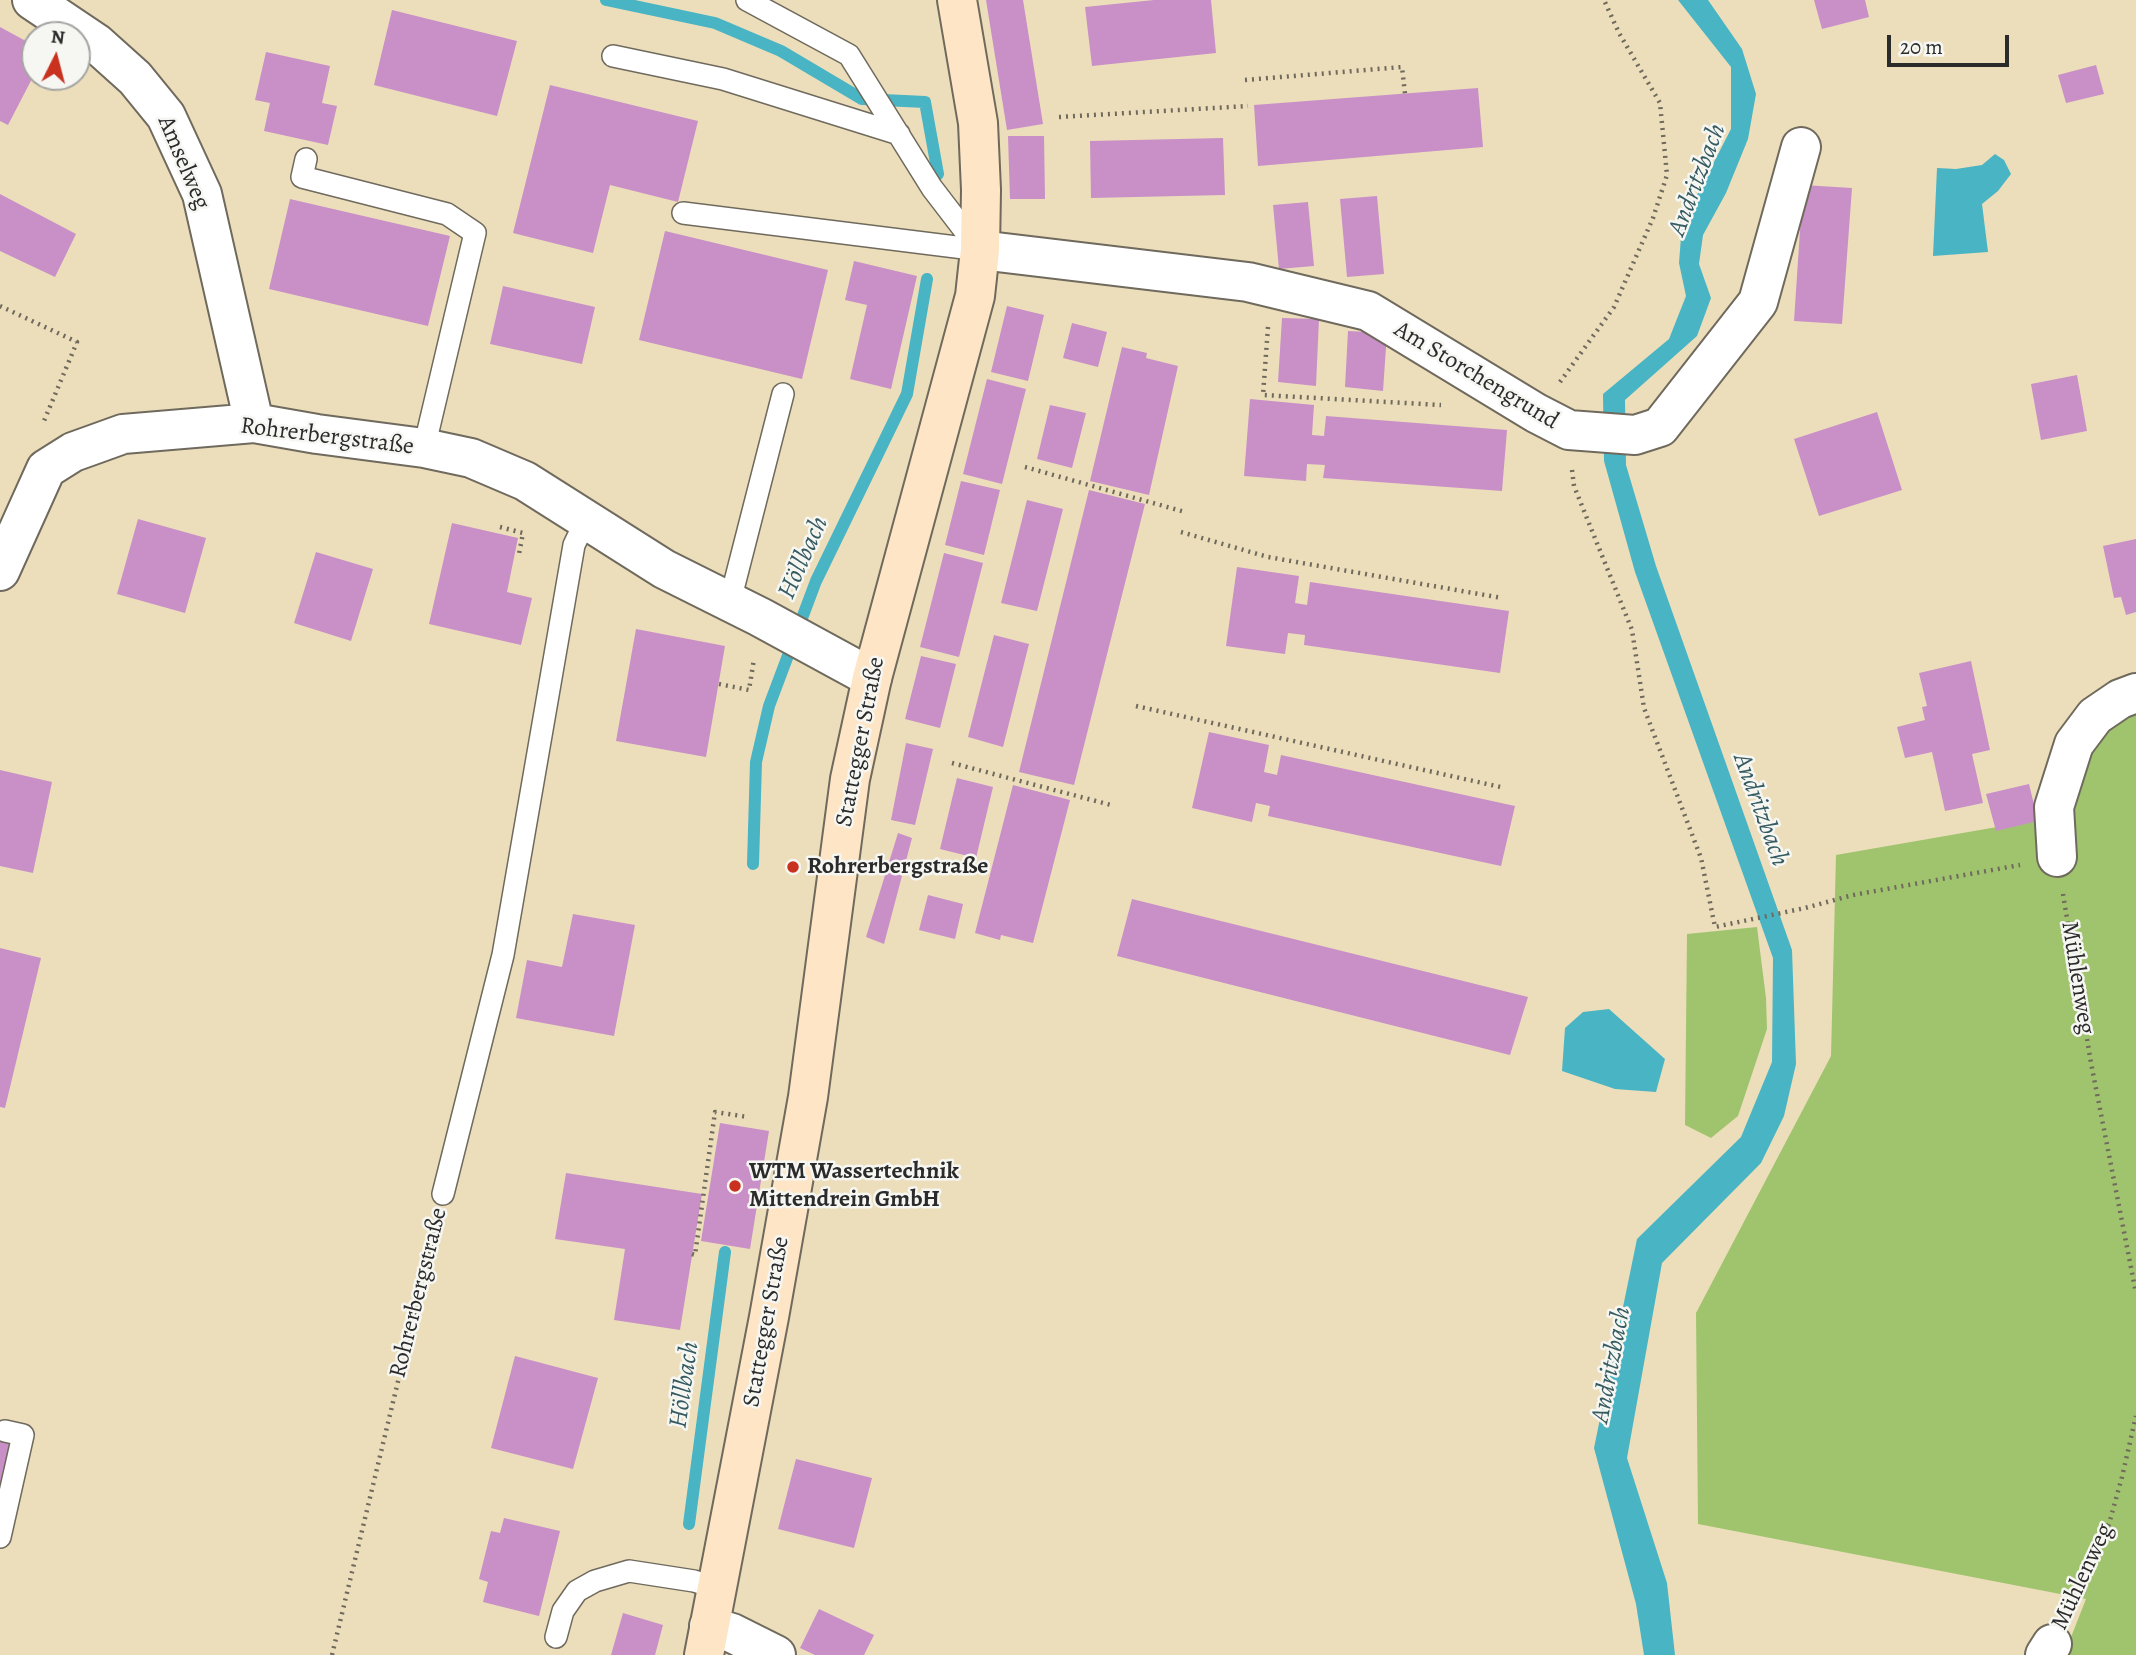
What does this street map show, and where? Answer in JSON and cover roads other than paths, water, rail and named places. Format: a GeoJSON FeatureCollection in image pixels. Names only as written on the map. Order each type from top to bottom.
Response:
{"type":"FeatureCollection","features":[{"type":"Feature","properties":{"kind":"main road","name":"Stattegger Straße"},"geometry":{"type":"LineString","coordinates":[[707,1640],[806,1111],[850,779],[872,678],[975,296],[980,250],[978,123],[957,0]]}},
{"type":"Feature","properties":{"kind":"street","name":"Amselweg"},"geometry":{"type":"LineString","coordinates":[[32,0],[96,43],[135,78],[166,116],[202,194],[254,423]]}},
{"type":"Feature","properties":{"kind":"street","name":"Am Storchengrund"},"geometry":{"type":"LineString","coordinates":[[980,250],[1248,282],[1368,311],[1565,425],[1635,435],[1660,428],[1758,302],[1801,147]]}},
{"type":"Feature","properties":{"kind":"street","name":"Rohrerbergstraße"},"geometry":{"type":"LineString","coordinates":[[0,571],[46,469],[73,452],[123,434],[254,423],[317,435],[424,448],[471,458],[526,481],[664,569],[759,616],[872,678]]}},
{"type":"Feature","properties":{"kind":"street"},"geometry":{"type":"LineString","coordinates":[[2057,857],[2054,807],[2074,744],[2095,716],[2120,699],[2136,693]]}},
{"type":"Feature","properties":{"kind":"street"},"geometry":{"type":"LineString","coordinates":[[707,1640],[732,1633],[776,1655]]}},
{"type":"Feature","properties":{"kind":"lane"},"geometry":{"type":"LineString","coordinates":[[747,0],[849,55],[932,188],[980,250]]}},
{"type":"Feature","properties":{"kind":"lane"},"geometry":{"type":"LineString","coordinates":[[613,56],[723,79],[899,134]]}},
{"type":"Feature","properties":{"kind":"lane"},"geometry":{"type":"LineString","coordinates":[[306,159],[302,177],[447,214],[475,233],[424,448]]}},
{"type":"Feature","properties":{"kind":"lane"},"geometry":{"type":"LineString","coordinates":[[683,213],[980,250]]}},
{"type":"Feature","properties":{"kind":"lane"},"geometry":{"type":"LineString","coordinates":[[759,616],[783,394]]}},
{"type":"Feature","properties":{"kind":"lane","name":"Rohrerbergstraße"},"geometry":{"type":"LineString","coordinates":[[443,1194],[503,955],[574,545],[586,520]]}},
{"type":"Feature","properties":{"kind":"lane"},"geometry":{"type":"LineString","coordinates":[[0,1537],[23,1435],[5,1431]]}},
{"type":"Feature","properties":{"kind":"lane"},"geometry":{"type":"LineString","coordinates":[[556,1637],[563,1611],[577,1591],[606,1578],[629,1571],[694,1581],[717,1588]]}},
{"type":"Feature","properties":{"kind":"water","name":"Andritzbach"},"geometry":{"type":"Polygon","coordinates":[[[1678,0],[1708,0],[1742,49],[1756,94],[1748,139],[1726,193],[1703,235],[1699,264],[1711,298],[1697,336],[1625,400],[1626,465],[1656,566],[1792,950],[1796,1064],[1784,1116],[1761,1163],[1662,1263],[1627,1458],[1667,1583],[1675,1655],[1644,1655],[1636,1604],[1594,1448],[1637,1239],[1741,1137],[1772,1062],[1773,958],[1635,572],[1604,461],[1603,394],[1669,339],[1686,296],[1679,263],[1682,224],[1731,129],[1731,67],[1678,0]]]}},
{"type":"Feature","properties":{"kind":"water"},"geometry":{"type":"Polygon","coordinates":[[[1995,154],[2004,160],[2011,174],[1998,191],[1982,204],[1988,252],[1933,256],[1937,168],[1956,169],[1982,165],[1995,154]]]}},
{"type":"Feature","properties":{"kind":"water"},"geometry":{"type":"Polygon","coordinates":[[[1609,1009],[1665,1059],[1656,1092],[1615,1089],[1562,1071],[1565,1028],[1583,1012],[1609,1009]]]}},
{"type":"Feature","properties":{"kind":"waterway"},"geometry":{"type":"LineString","coordinates":[[606,0],[715,23],[781,51],[862,99],[925,102],[938,174]]}},
{"type":"Feature","properties":{"kind":"waterway","name":"Höllbach"},"geometry":{"type":"LineString","coordinates":[[753,864],[756,762],[769,706],[816,581],[907,394],[927,279]]}},
{"type":"Feature","properties":{"kind":"waterway","name":"Höllbach"},"geometry":{"type":"LineString","coordinates":[[689,1524],[725,1252]]}},
{"type":"Feature","properties":{"kind":"place","name":"Rohrerbergstraße"},"geometry":{"type":"Point","coordinates":[793,867]}},
{"type":"Feature","properties":{"kind":"place","name":"WTM Wassertechnik Mittendrein GmbH"},"geometry":{"type":"Point","coordinates":[735,1186]}}]}
